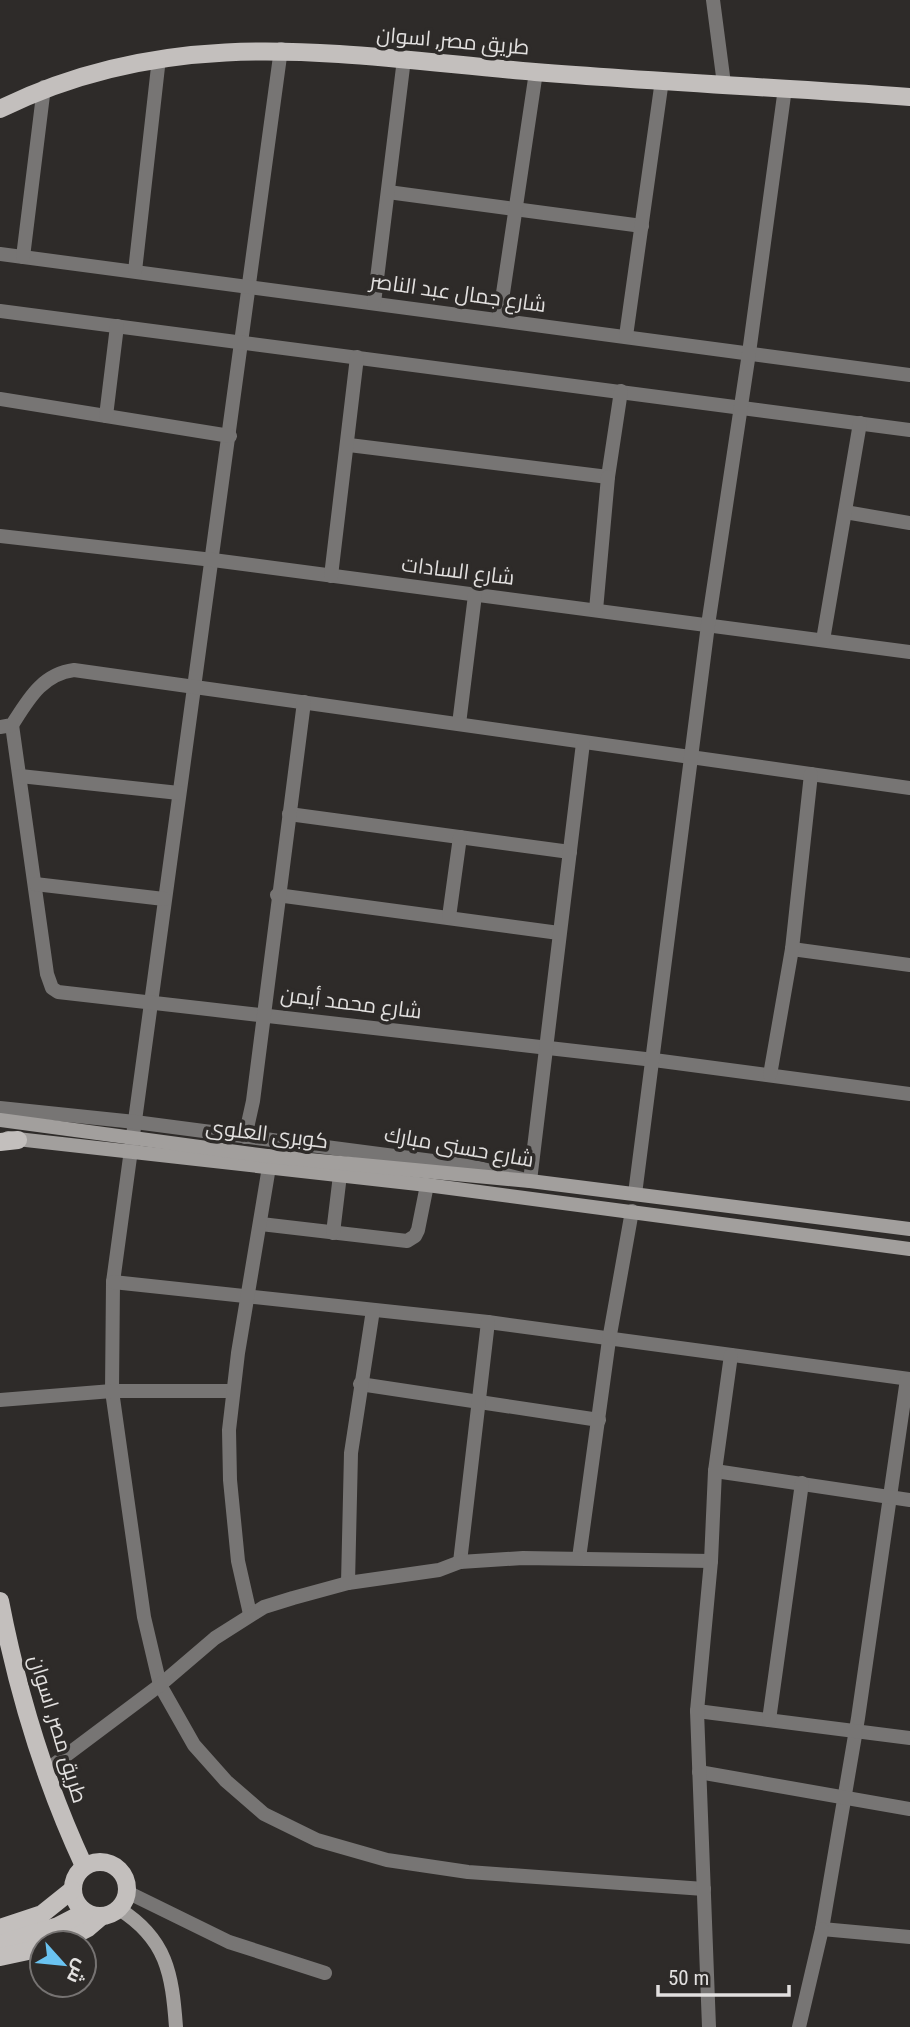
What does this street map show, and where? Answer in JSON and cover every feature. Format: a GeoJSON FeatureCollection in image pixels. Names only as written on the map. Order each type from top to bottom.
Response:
{"type":"FeatureCollection","features":[{"type":"Feature","properties":{"kind":"main road","name":"طريق مصر, اسوان"},"geometry":{"type":"LineString","coordinates":[[0,109],[44,87],[101,70],[159,58],[281,49],[536,72],[910,97]]}},
{"type":"Feature","properties":{"kind":"main road","name":"كوبرى العلوى"},"geometry":{"type":"LineString","coordinates":[[0,1120],[268,1161],[530,1181]]}},
{"type":"Feature","properties":{"kind":"main road","name":"شارع حسنى مبارك"},"geometry":{"type":"LineString","coordinates":[[6,1139],[268,1161],[340,1175],[910,1249]]}},
{"type":"Feature","properties":{"kind":"main road","name":"شارع حسنى مبارك"},"geometry":{"type":"LineString","coordinates":[[530,1181],[910,1229]]}},
{"type":"Feature","properties":{"kind":"main road","name":"طريق مصر, اسوان"},"geometry":{"type":"LineString","coordinates":[[0,1601],[24,1713],[44,1772],[85,1866]]}},
{"type":"Feature","properties":{"kind":"main road"},"geometry":{"type":"LineString","coordinates":[[86,1929],[102,1912],[127,1892],[124,1875],[110,1863],[93,1862],[85,1866],[75,1876],[72,1890],[74,1899],[102,1912],[138,1921],[164,1957],[172,1979],[176,2027]]}},
{"type":"Feature","properties":{"kind":"main road"},"geometry":{"type":"LineString","coordinates":[[0,1930],[43,1914],[72,1890]]}},
{"type":"Feature","properties":{"kind":"main road"},"geometry":{"type":"LineString","coordinates":[[0,1930],[58,1926],[102,1912]]}},
{"type":"Feature","properties":{"kind":"main road"},"geometry":{"type":"LineString","coordinates":[[0,1956],[28,1951]]}},
{"type":"Feature","properties":{"kind":"street"},"geometry":{"type":"LineString","coordinates":[[713,0],[724,84]]}},
{"type":"Feature","properties":{"kind":"street"},"geometry":{"type":"LineString","coordinates":[[281,49],[213,560],[149,1002],[113,1282],[112,1391],[132,1544],[160,1685],[194,1745],[226,1781],[264,1814],[317,1840],[387,1860],[468,1872],[704,1889]]}},
{"type":"Feature","properties":{"kind":"street"},"geometry":{"type":"LineString","coordinates":[[135,271],[159,58]]}},
{"type":"Feature","properties":{"kind":"street"},"geometry":{"type":"LineString","coordinates":[[374,303],[404,59]]}},
{"type":"Feature","properties":{"kind":"street"},"geometry":{"type":"LineString","coordinates":[[499,320],[536,72]]}},
{"type":"Feature","properties":{"kind":"street"},"geometry":{"type":"LineString","coordinates":[[626,336],[662,80]]}},
{"type":"Feature","properties":{"kind":"street"},"geometry":{"type":"LineString","coordinates":[[23,257],[44,87]]}},
{"type":"Feature","properties":{"kind":"street"},"geometry":{"type":"LineString","coordinates":[[635,1194],[708,625],[750,353],[785,88]]}},
{"type":"Feature","properties":{"kind":"street"},"geometry":{"type":"LineString","coordinates":[[388,192],[642,226]]}},
{"type":"Feature","properties":{"kind":"street","name":"شارع جمال عبد الناصر"},"geometry":{"type":"LineString","coordinates":[[0,254],[910,375]]}},
{"type":"Feature","properties":{"kind":"street"},"geometry":{"type":"LineString","coordinates":[[0,312],[910,430]]}},
{"type":"Feature","properties":{"kind":"street"},"geometry":{"type":"LineString","coordinates":[[106,416],[117,326]]}},
{"type":"Feature","properties":{"kind":"street"},"geometry":{"type":"LineString","coordinates":[[331,576],[349,445],[357,357]]}},
{"type":"Feature","properties":{"kind":"street"},"geometry":{"type":"LineString","coordinates":[[596,610],[608,477],[621,391]]}},
{"type":"Feature","properties":{"kind":"street"},"geometry":{"type":"LineString","coordinates":[[0,399],[230,436]]}},
{"type":"Feature","properties":{"kind":"street"},"geometry":{"type":"LineString","coordinates":[[823,640],[860,423]]}},
{"type":"Feature","properties":{"kind":"street"},"geometry":{"type":"LineString","coordinates":[[349,445],[608,477]]}},
{"type":"Feature","properties":{"kind":"street"},"geometry":{"type":"LineString","coordinates":[[845,512],[910,523]]}},
{"type":"Feature","properties":{"kind":"street","name":"شارع السادات"},"geometry":{"type":"LineString","coordinates":[[0,536],[213,560],[910,652]]}},
{"type":"Feature","properties":{"kind":"street"},"geometry":{"type":"LineString","coordinates":[[458,724],[475,595]]}},
{"type":"Feature","properties":{"kind":"street"},"geometry":{"type":"LineString","coordinates":[[6,726],[38,687],[61,672],[74,670],[910,788]]}},
{"type":"Feature","properties":{"kind":"street"},"geometry":{"type":"LineString","coordinates":[[245,1137],[253,1101],[262,1013],[304,702]]}},
{"type":"Feature","properties":{"kind":"street","name":"شارع محمد أيمن"},"geometry":{"type":"LineString","coordinates":[[6,726],[20,776],[47,974],[52,988],[67,995],[262,1013],[910,1094]]}},
{"type":"Feature","properties":{"kind":"street"},"geometry":{"type":"LineString","coordinates":[[530,1181],[583,743]]}},
{"type":"Feature","properties":{"kind":"street"},"geometry":{"type":"LineString","coordinates":[[770,1075],[792,949],[811,774]]}},
{"type":"Feature","properties":{"kind":"street"},"geometry":{"type":"LineString","coordinates":[[20,776],[179,793]]}},
{"type":"Feature","properties":{"kind":"street"},"geometry":{"type":"LineString","coordinates":[[289,814],[570,852]]}},
{"type":"Feature","properties":{"kind":"street"},"geometry":{"type":"LineString","coordinates":[[449,917],[460,837]]}},
{"type":"Feature","properties":{"kind":"street"},"geometry":{"type":"LineString","coordinates":[[35,884],[164,899]]}},
{"type":"Feature","properties":{"kind":"street"},"geometry":{"type":"LineString","coordinates":[[278,895],[559,933]]}},
{"type":"Feature","properties":{"kind":"street"},"geometry":{"type":"LineString","coordinates":[[792,949],[910,965]]}},
{"type":"Feature","properties":{"kind":"street","name":"شارع حسنى مبارك"},"geometry":{"type":"LineString","coordinates":[[0,1108],[135,1122],[471,1167],[530,1181]]}},
{"type":"Feature","properties":{"kind":"street"},"geometry":{"type":"LineString","coordinates":[[250,1615],[238,1561],[230,1480],[229,1430],[261,1224],[268,1161]]}},
{"type":"Feature","properties":{"kind":"street"},"geometry":{"type":"LineString","coordinates":[[333,1233],[340,1175]]}},
{"type":"Feature","properties":{"kind":"street"},"geometry":{"type":"LineString","coordinates":[[261,1224],[399,1241],[412,1239],[418,1230],[426,1185]]}},
{"type":"Feature","properties":{"kind":"street"},"geometry":{"type":"LineString","coordinates":[[579,1558],[610,1340],[632,1211]]}},
{"type":"Feature","properties":{"kind":"street"},"geometry":{"type":"LineString","coordinates":[[113,1282],[488,1322],[909,1379],[834,1872],[799,2027]]}},
{"type":"Feature","properties":{"kind":"street"},"geometry":{"type":"LineString","coordinates":[[348,1583],[351,1453],[373,1310]]}},
{"type":"Feature","properties":{"kind":"street"},"geometry":{"type":"LineString","coordinates":[[460,1562],[488,1322]]}},
{"type":"Feature","properties":{"kind":"street"},"geometry":{"type":"LineString","coordinates":[[709,2027],[697,1712],[711,1561],[715,1471],[732,1354]]}},
{"type":"Feature","properties":{"kind":"street"},"geometry":{"type":"LineString","coordinates":[[360,1384],[478,1404],[598,1420]]}},
{"type":"Feature","properties":{"kind":"street"},"geometry":{"type":"LineString","coordinates":[[0,1400],[112,1391],[233,1391]]}},
{"type":"Feature","properties":{"kind":"street"},"geometry":{"type":"LineString","coordinates":[[715,1471],[910,1500]]}},
{"type":"Feature","properties":{"kind":"street"},"geometry":{"type":"LineString","coordinates":[[769,1720],[802,1483]]}},
{"type":"Feature","properties":{"kind":"street"},"geometry":{"type":"LineString","coordinates":[[44,1772],[160,1685],[192,1655],[250,1615],[283,1601],[348,1583],[439,1570],[460,1562],[579,1558],[711,1561]]}},
{"type":"Feature","properties":{"kind":"street"},"geometry":{"type":"LineString","coordinates":[[697,1712],[910,1738]]}},
{"type":"Feature","properties":{"kind":"street"},"geometry":{"type":"LineString","coordinates":[[699,1772],[845,1796],[910,1810]]}},
{"type":"Feature","properties":{"kind":"street"},"geometry":{"type":"LineString","coordinates":[[127,1892],[229,1942],[325,1973]]}},
{"type":"Feature","properties":{"kind":"street"},"geometry":{"type":"LineString","coordinates":[[822,1929],[910,1937]]}}]}
